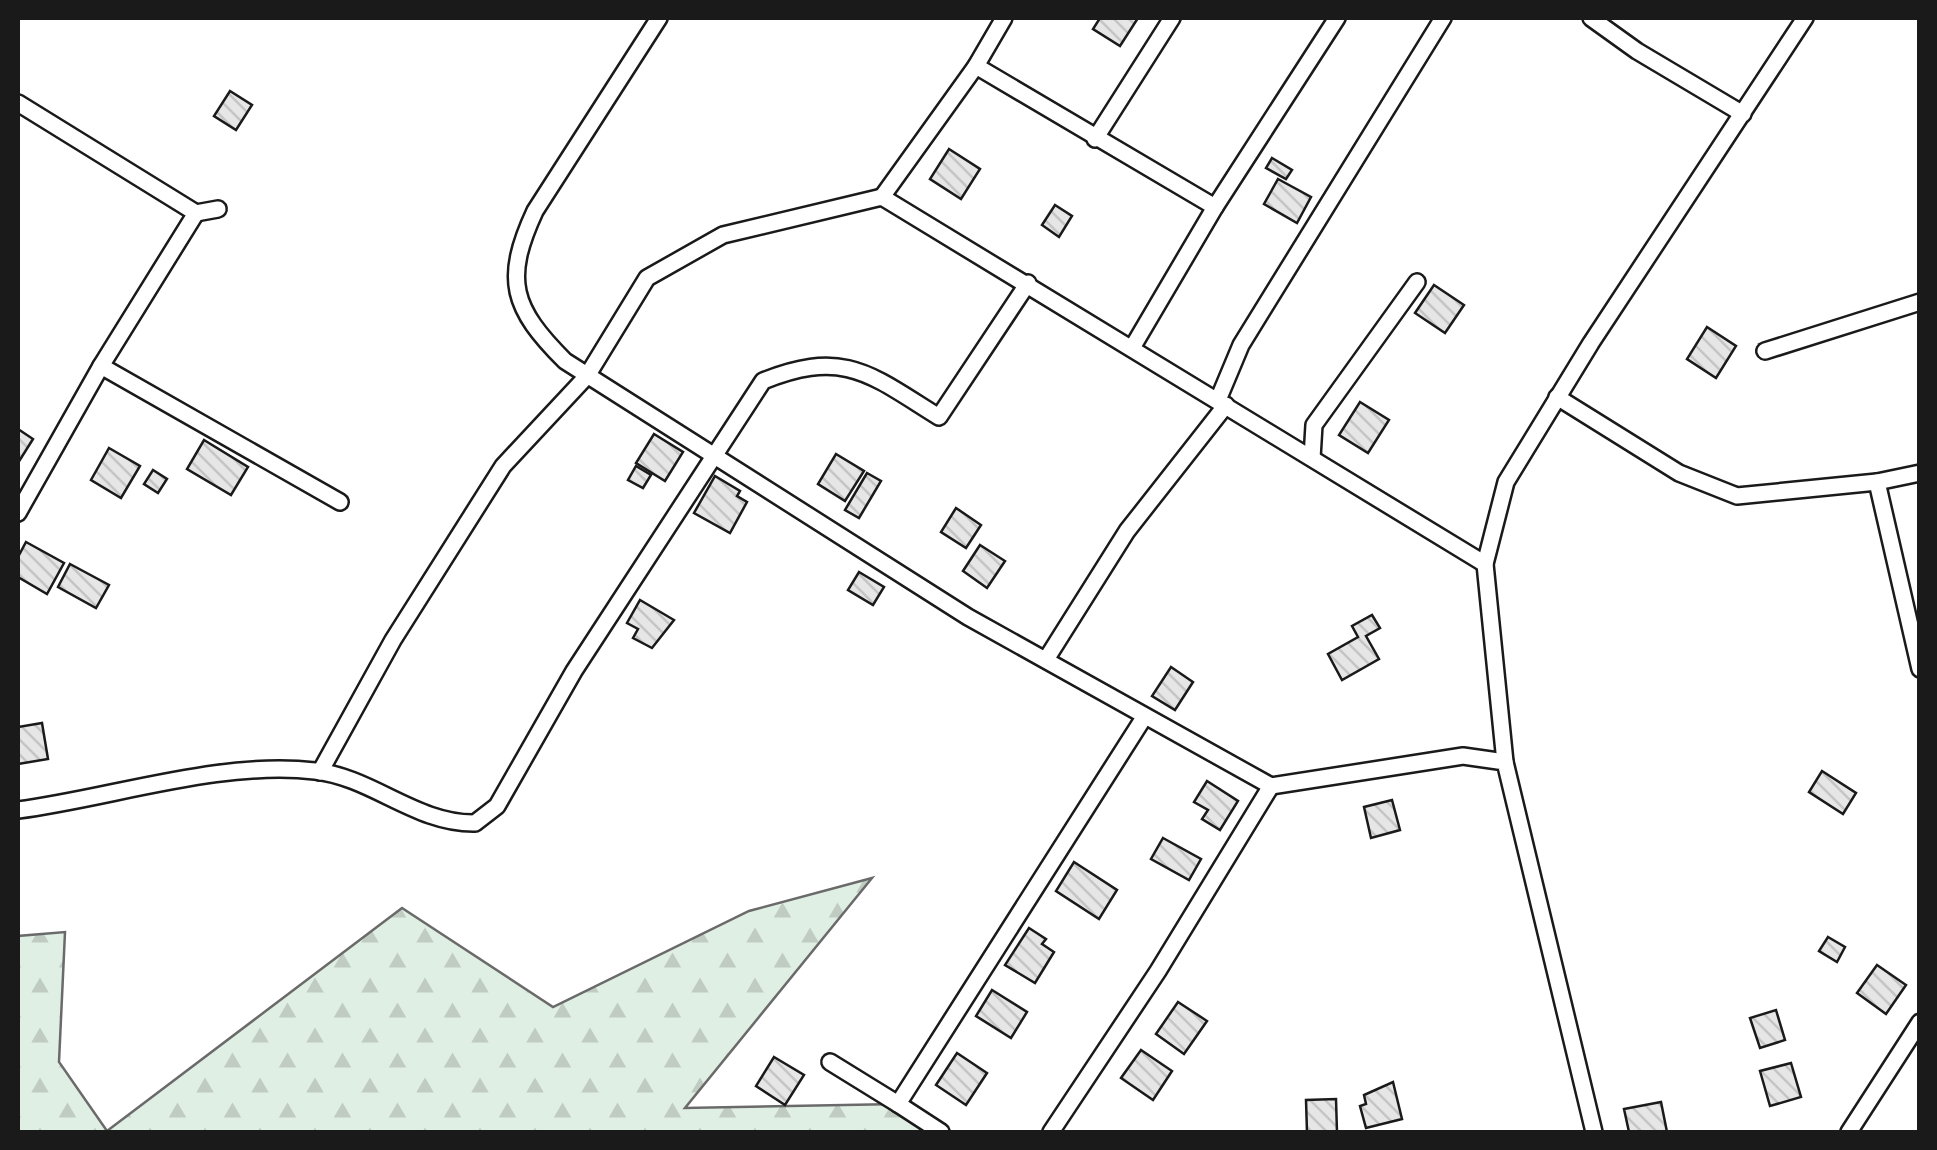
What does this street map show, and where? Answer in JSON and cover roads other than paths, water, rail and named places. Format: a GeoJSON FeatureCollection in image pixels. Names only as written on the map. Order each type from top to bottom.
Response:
{"type":"FeatureCollection","features":[{"type":"Feature","properties":{"kind":"street"},"geometry":{"type":"LineString","coordinates":[[660,18],[535,211],[520,244],[514,279],[518,301],[536,332],[587,376],[968,617],[1046,658],[1144,719],[1270,786],[1463,756],[1505,762]]}},
{"type":"Feature","properties":{"kind":"street"},"geometry":{"type":"LineString","coordinates":[[320,772],[393,640],[503,466],[587,376],[633,296],[672,260],[723,235],[882,197],[976,66],[1004,18]]}},
{"type":"Feature","properties":{"kind":"street"},"geometry":{"type":"LineString","coordinates":[[1095,139],[1172,18]]}},
{"type":"Feature","properties":{"kind":"street"},"geometry":{"type":"LineString","coordinates":[[1132,348],[1215,207],[1337,18]]}},
{"type":"Feature","properties":{"kind":"street"},"geometry":{"type":"LineString","coordinates":[[1046,658],[1127,531],[1222,403],[1241,345],[1443,18]]}},
{"type":"Feature","properties":{"kind":"street"},"geometry":{"type":"LineString","coordinates":[[1592,18],[1637,51],[1744,114]]}},
{"type":"Feature","properties":{"kind":"street"},"geometry":{"type":"LineString","coordinates":[[1594,1132],[1505,762],[1485,564],[1506,482],[1557,396],[1805,18]]}},
{"type":"Feature","properties":{"kind":"street"},"geometry":{"type":"LineString","coordinates":[[976,66],[1215,207]]}},
{"type":"Feature","properties":{"kind":"street"},"geometry":{"type":"LineString","coordinates":[[18,103],[196,214],[218,209]]}},
{"type":"Feature","properties":{"kind":"street"},"geometry":{"type":"LineString","coordinates":[[882,197],[1485,564]]}},
{"type":"Feature","properties":{"kind":"street"},"geometry":{"type":"LineString","coordinates":[[18,512],[101,366],[196,214]]}},
{"type":"Feature","properties":{"kind":"street"},"geometry":{"type":"LineString","coordinates":[[1312,458],[1314,424],[1417,282]]}},
{"type":"Feature","properties":{"kind":"street"},"geometry":{"type":"LineString","coordinates":[[18,810],[69,804],[156,782],[320,772],[434,819],[475,823],[488,816],[574,671],[763,381],[832,365],[864,371],[939,417],[1028,283]]}},
{"type":"Feature","properties":{"kind":"street"},"geometry":{"type":"LineString","coordinates":[[1766,351],[1920,302]]}},
{"type":"Feature","properties":{"kind":"street"},"geometry":{"type":"LineString","coordinates":[[101,366],[340,502]]}},
{"type":"Feature","properties":{"kind":"street"},"geometry":{"type":"LineString","coordinates":[[1557,396],[1679,473],[1737,496],[1877,482],[1920,472]]}},
{"type":"Feature","properties":{"kind":"street"},"geometry":{"type":"LineString","coordinates":[[1877,482],[1920,669]]}},
{"type":"Feature","properties":{"kind":"street"},"geometry":{"type":"LineString","coordinates":[[898,1104],[1144,719]]}},
{"type":"Feature","properties":{"kind":"street"},"geometry":{"type":"LineString","coordinates":[[1051,1132],[1158,971],[1270,786]]}},
{"type":"Feature","properties":{"kind":"street"},"geometry":{"type":"LineString","coordinates":[[1849,1132],[1920,1022]]}},
{"type":"Feature","properties":{"kind":"street"},"geometry":{"type":"LineString","coordinates":[[830,1062],[940,1132]]}}]}
